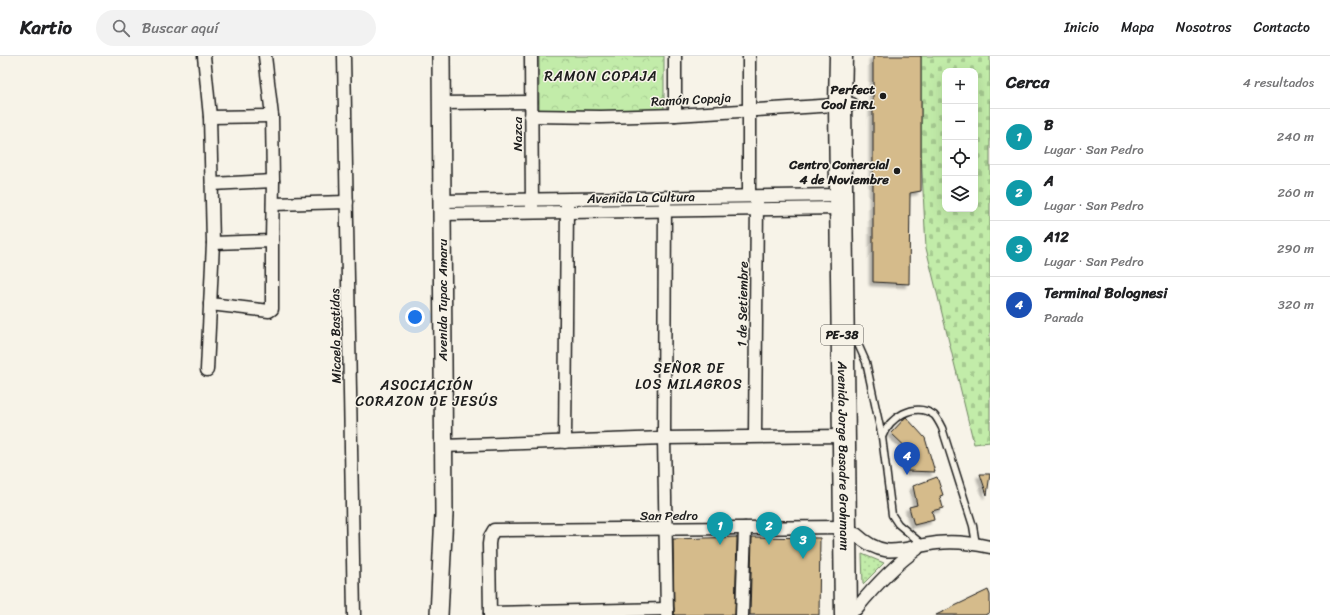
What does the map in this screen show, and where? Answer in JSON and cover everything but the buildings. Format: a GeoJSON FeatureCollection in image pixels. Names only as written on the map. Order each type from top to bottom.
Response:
{"type":"FeatureCollection","features":[{"type":"Feature","properties":{"kind":"highway","name":"Avenida Jorge Basadre Grohmann"},"geometry":{"type":"LineString","coordinates":[[841,56],[846,104],[854,335],[850,531],[852,613]]}},
{"type":"Feature","properties":{"kind":"highway","name":"Avenida Jorge Basadre Grohmann"},"geometry":{"type":"LineString","coordinates":[[850,531],[843,436],[841,202],[846,104],[853,56]]}},
{"type":"Feature","properties":{"kind":"street"},"geometry":{"type":"LineString","coordinates":[[204,56],[210,117],[213,243],[207,370]]}},
{"type":"Feature","properties":{"kind":"street"},"geometry":{"type":"LineString","coordinates":[[210,304],[268,311],[272,308],[272,116],[265,56]]}},
{"type":"Feature","properties":{"kind":"street","name":"Micaela Bastidas"},"geometry":{"type":"LineString","coordinates":[[344,56],[354,615]]}},
{"type":"Feature","properties":{"kind":"street","name":"Avenida Tupac Amaru"},"geometry":{"type":"LineString","coordinates":[[439,615],[444,514],[441,56]]}},
{"type":"Feature","properties":{"kind":"street","name":"Nazca"},"geometry":{"type":"LineString","coordinates":[[531,56],[532,213]]}},
{"type":"Feature","properties":{"kind":"street"},"geometry":{"type":"LineString","coordinates":[[675,56],[675,115]]}},
{"type":"Feature","properties":{"kind":"street","name":"1 de Setiembre"},"geometry":{"type":"LineString","coordinates":[[749,56],[749,110],[753,196],[758,210],[755,436]]}},
{"type":"Feature","properties":{"kind":"street"},"geometry":{"type":"LineString","coordinates":[[441,103],[531,102]]}},
{"type":"Feature","properties":{"kind":"street","name":"Ramón Copaja"},"geometry":{"type":"LineString","coordinates":[[531,116],[601,117],[675,115],[846,104]]}},
{"type":"Feature","properties":{"kind":"street"},"geometry":{"type":"LineString","coordinates":[[210,117],[272,116]]}},
{"type":"Feature","properties":{"kind":"street"},"geometry":{"type":"LineString","coordinates":[[212,184],[273,181]]}},
{"type":"Feature","properties":{"kind":"street","name":"Avenida La Cultura"},"geometry":{"type":"LineString","coordinates":[[442,207],[532,199],[665,197],[753,196],[841,202]]}},
{"type":"Feature","properties":{"kind":"street"},"geometry":{"type":"LineString","coordinates":[[490,614],[667,612],[664,438],[665,197]]}},
{"type":"Feature","properties":{"kind":"street"},"geometry":{"type":"LineString","coordinates":[[565,442],[568,199]]}},
{"type":"Feature","properties":{"kind":"street"},"geometry":{"type":"LineString","coordinates":[[273,204],[347,202]]}},
{"type":"Feature","properties":{"kind":"street","name":"Avenida La Cultura"},"geometry":{"type":"LineString","coordinates":[[442,207],[532,213],[758,210],[841,202]]}},
{"type":"Feature","properties":{"kind":"street"},"geometry":{"type":"LineString","coordinates":[[213,243],[272,241]]}},
{"type":"Feature","properties":{"kind":"street"},"geometry":{"type":"LineString","coordinates":[[443,446],[664,438],[843,436]]}},
{"type":"Feature","properties":{"kind":"street"},"geometry":{"type":"LineString","coordinates":[[742,615],[745,528]]}},
{"type":"Feature","properties":{"kind":"street","name":"San Pedro"},"geometry":{"type":"LineString","coordinates":[[490,614],[489,544],[490,537],[494,530],[745,528],[850,531]]}},
{"type":"Feature","properties":{"kind":"street"},"geometry":{"type":"LineString","coordinates":[[850,531],[868,544],[883,550],[899,551],[923,545],[952,542],[990,546]]}},
{"type":"Feature","properties":{"kind":"street"},"geometry":{"type":"LineString","coordinates":[[852,613],[891,569],[923,545]]}},
{"type":"Feature","properties":{"kind":"lane"},"geometry":{"type":"LineString","coordinates":[[854,335],[866,362],[882,437],[892,516],[898,524],[923,545]]}},
{"type":"Feature","properties":{"kind":"lane"},"geometry":{"type":"LineString","coordinates":[[882,437],[887,426],[901,414],[921,411],[934,416],[942,428],[973,526],[976,544]]}},
{"type":"Feature","properties":{"kind":"green space"},"geometry":{"type":"Polygon","coordinates":[[[539,56],[664,56],[664,110],[662,113],[539,111],[539,56]]]}},
{"type":"Feature","properties":{"kind":"green space"},"geometry":{"type":"Polygon","coordinates":[[[921,56],[990,56],[990,442],[974,444],[926,248],[921,152],[921,56]]]}},
{"type":"Feature","properties":{"kind":"green space"},"geometry":{"type":"Polygon","coordinates":[[[862,554],[884,563],[863,584],[862,554]]]}},
{"type":"Feature","properties":{"kind":"place","name":"Perfect Cool EIRL"},"geometry":{"type":"Point","coordinates":[883,96]}},
{"type":"Feature","properties":{"kind":"place","name":"Centro Comercial 4 de Noviembre"},"geometry":{"type":"Point","coordinates":[897,171]}},
{"type":"Feature","properties":{"kind":"place","name":"Terminal Bolognesi"},"geometry":{"type":"Point","coordinates":[907,475]}},
{"type":"Feature","properties":{"kind":"place","name":"B"},"geometry":{"type":"Point","coordinates":[720,545]}},
{"type":"Feature","properties":{"kind":"place","name":"A"},"geometry":{"type":"Point","coordinates":[769,545]}},
{"type":"Feature","properties":{"kind":"place","name":"A12"},"geometry":{"type":"Point","coordinates":[803,559]}},
{"type":"Feature","properties":{"kind":"district","name":"RAMON COPAJA"},"geometry":{"type":"Point","coordinates":[601,76]}},
{"type":"Feature","properties":{"kind":"district","name":"SEÑOR DE LOS MILAGROS"},"geometry":{"type":"Point","coordinates":[689,376]}},
{"type":"Feature","properties":{"kind":"district","name":"ASOCIACIÓN CORAZON DE JESÚS"},"geometry":{"type":"Point","coordinates":[427,394]}}]}
